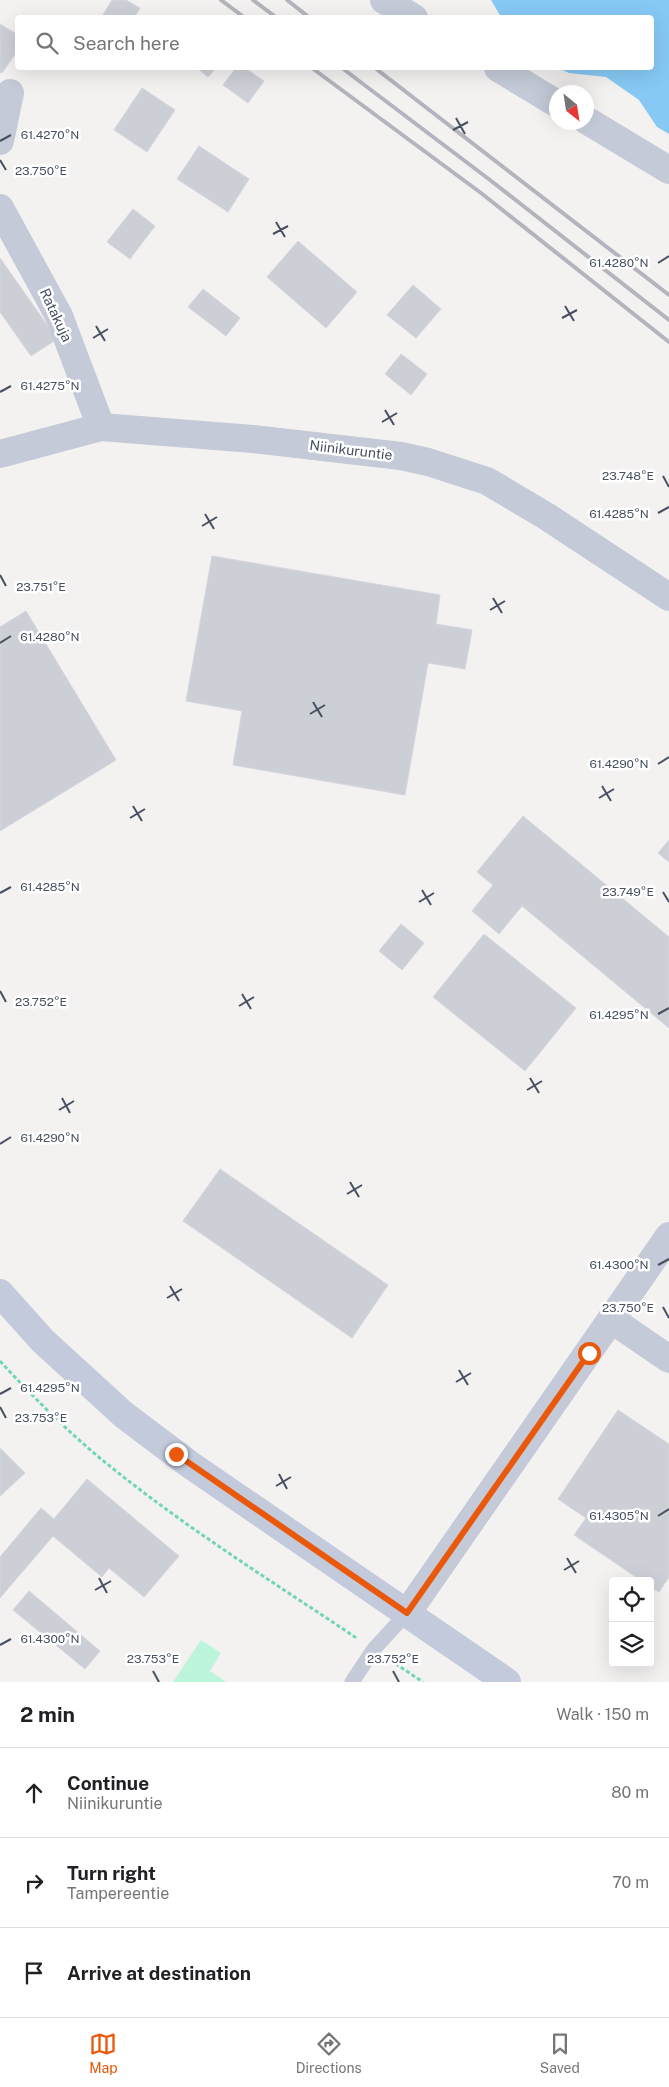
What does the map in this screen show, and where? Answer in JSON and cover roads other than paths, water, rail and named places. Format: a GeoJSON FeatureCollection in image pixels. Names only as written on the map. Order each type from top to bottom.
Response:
{"type":"FeatureCollection","features":[{"type":"Feature","properties":{"kind":"main road"},"geometry":{"type":"LineString","coordinates":[[0,1293],[43,1341],[124,1415],[188,1464],[507,1682]]}},
{"type":"Feature","properties":{"kind":"street"},"geometry":{"type":"LineString","coordinates":[[384,0],[409,15]]}},
{"type":"Feature","properties":{"kind":"street"},"geometry":{"type":"LineString","coordinates":[[501,70],[549,98]]}},
{"type":"Feature","properties":{"kind":"street"},"geometry":{"type":"LineString","coordinates":[[0,141],[10,93]]}},
{"type":"Feature","properties":{"kind":"street"},"geometry":{"type":"LineString","coordinates":[[594,125],[669,170]]}},
{"type":"Feature","properties":{"kind":"street","name":"Ratakuja"},"geometry":{"type":"LineString","coordinates":[[0,208],[59,316],[101,427]]}},
{"type":"Feature","properties":{"kind":"street","name":"Niinikuruntie"},"geometry":{"type":"LineString","coordinates":[[0,454],[101,427],[253,439],[401,456],[428,462],[487,481],[546,516],[669,597]]}},
{"type":"Feature","properties":{"kind":"street"},"geometry":{"type":"LineString","coordinates":[[407,1613],[669,1236]]}},
{"type":"Feature","properties":{"kind":"street"},"geometry":{"type":"LineString","coordinates":[[612,1320],[669,1360]]}},
{"type":"Feature","properties":{"kind":"lane"},"geometry":{"type":"LineString","coordinates":[[352,1682],[374,1649],[407,1613]]}},
{"type":"Feature","properties":{"kind":"water"},"geometry":{"type":"Polygon","coordinates":[[[491,0],[669,0],[669,134],[657,127],[639,100],[606,77],[569,73],[562,70],[654,70],[654,15],[500,15],[491,0]]]}},
{"type":"Feature","properties":{"kind":"railway"},"geometry":{"type":"LineString","coordinates":[[221,0],[241,15]]}},
{"type":"Feature","properties":{"kind":"railway"},"geometry":{"type":"LineString","coordinates":[[253,0],[273,15]]}},
{"type":"Feature","properties":{"kind":"railway"},"geometry":{"type":"LineString","coordinates":[[287,0],[306,15]]}},
{"type":"Feature","properties":{"kind":"railway"},"geometry":{"type":"LineString","coordinates":[[315,70],[481,193],[669,342]]}},
{"type":"Feature","properties":{"kind":"railway"},"geometry":{"type":"LineString","coordinates":[[345,70],[490,180],[669,320]]}},
{"type":"Feature","properties":{"kind":"railway"},"geometry":{"type":"LineString","coordinates":[[378,70],[669,295]]}}]}
